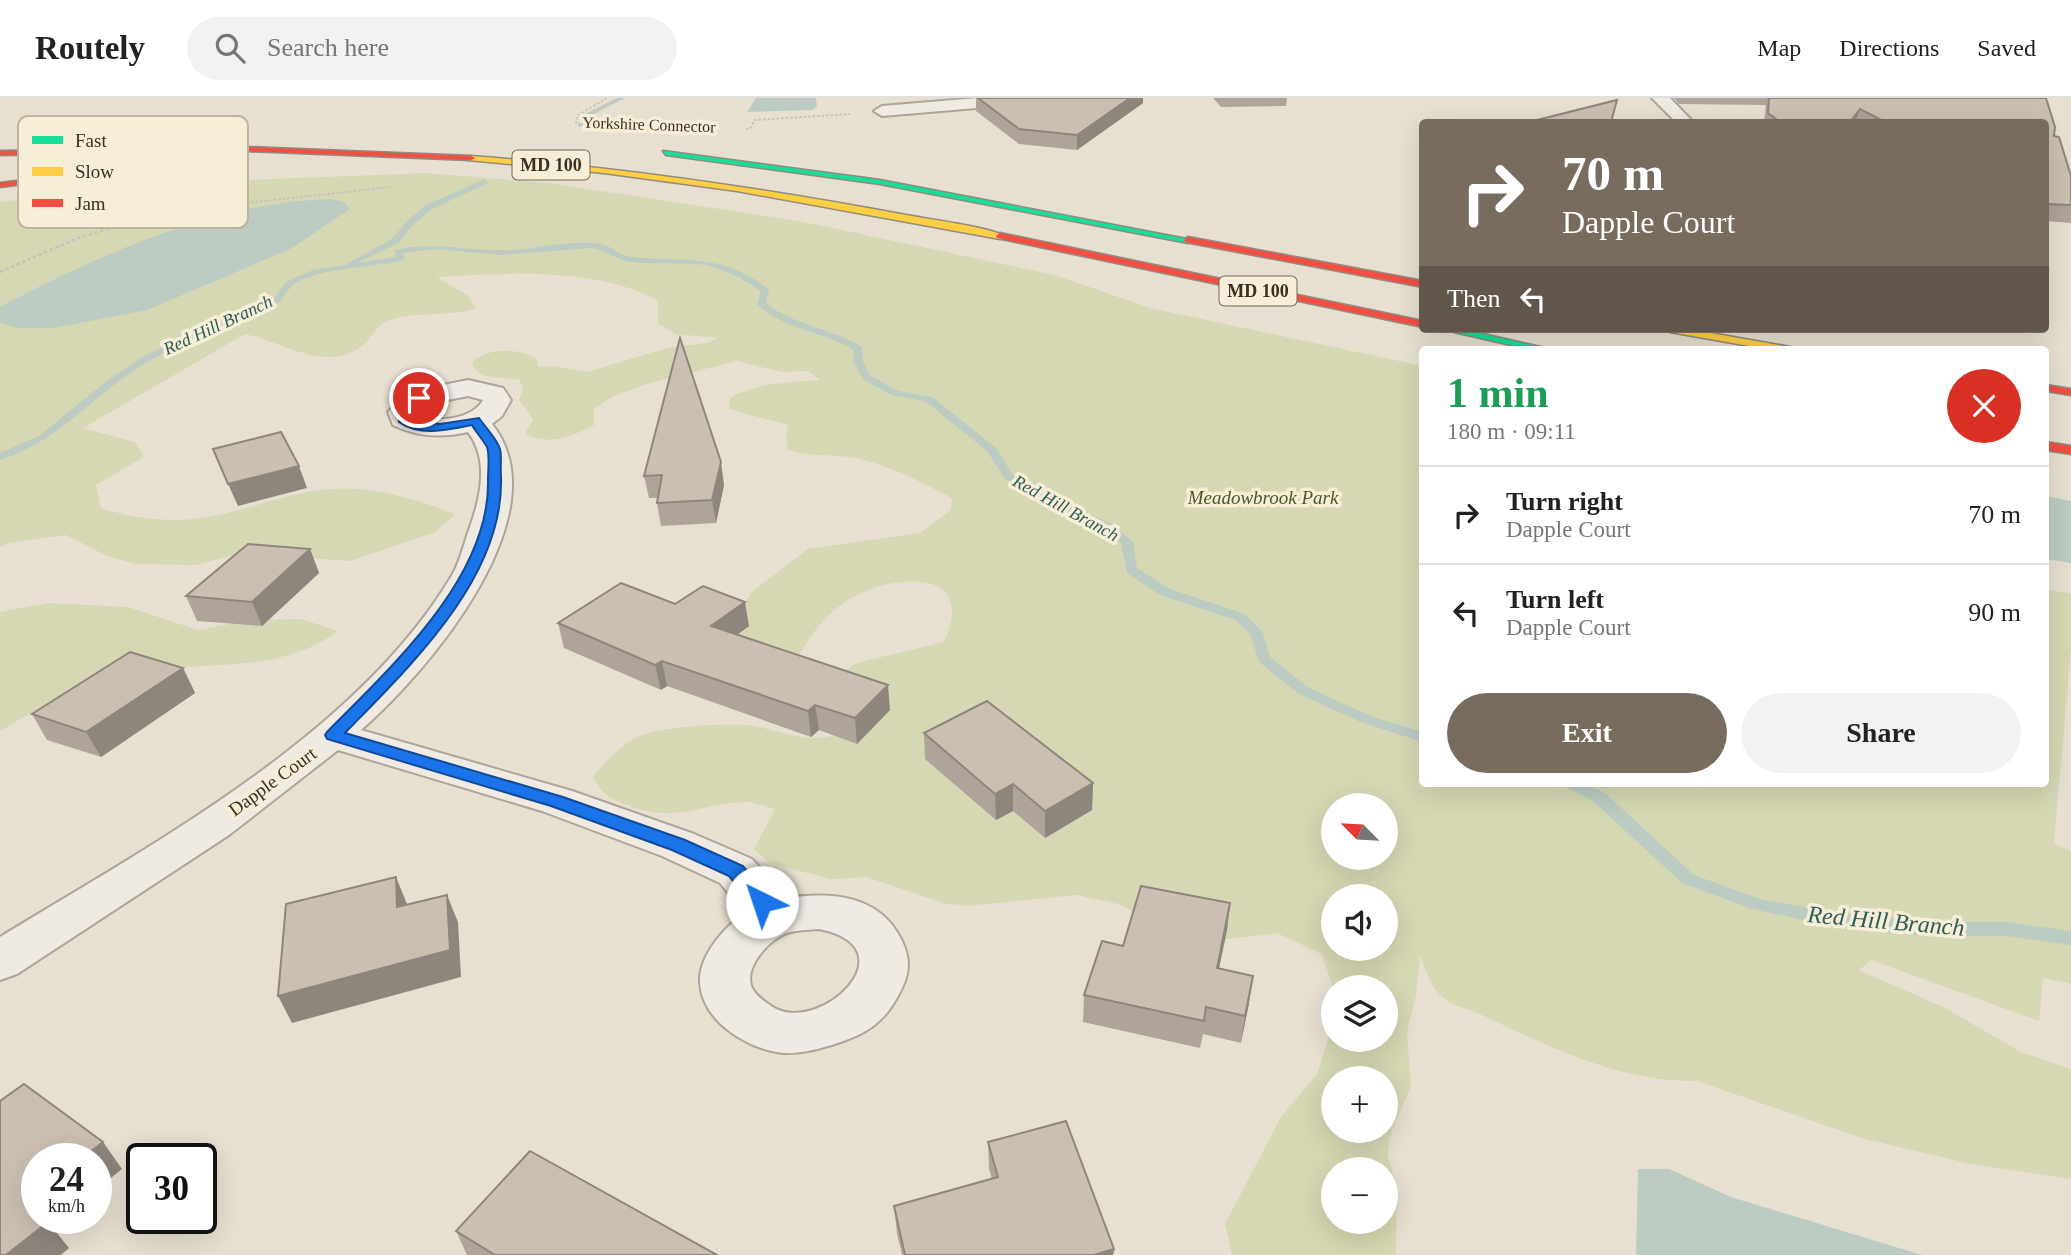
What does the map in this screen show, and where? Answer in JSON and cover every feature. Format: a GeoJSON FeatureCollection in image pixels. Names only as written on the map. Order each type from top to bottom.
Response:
{"type":"FeatureCollection","features":[{"type":"Feature","properties":{"kind":"highway","name":"MD 100"},"geometry":{"type":"LineString","coordinates":[[248,150],[432,156],[563,166],[741,189],[1419,323]]}},
{"type":"Feature","properties":{"kind":"highway","name":"MD 100"},"geometry":{"type":"LineString","coordinates":[[650,151],[880,182],[1419,283]]}},
{"type":"Feature","properties":{"kind":"highway","name":"MD 100"},"geometry":{"type":"LineString","coordinates":[[0,153],[18,153]]}},
{"type":"Feature","properties":{"kind":"highway"},"geometry":{"type":"LineString","coordinates":[[248,162],[362,162],[640,183],[828,207],[1094,257]]}},
{"type":"Feature","properties":{"kind":"highway"},"geometry":{"type":"LineString","coordinates":[[0,185],[18,183]]}},
{"type":"Feature","properties":{"kind":"highway"},"geometry":{"type":"LineString","coordinates":[[1466,333],[1529,346]]}},
{"type":"Feature","properties":{"kind":"highway"},"geometry":{"type":"LineString","coordinates":[[1693,333],[1767,346]]}},
{"type":"Feature","properties":{"kind":"highway"},"geometry":{"type":"LineString","coordinates":[[2049,388],[2071,392]]}},
{"type":"Feature","properties":{"kind":"highway"},"geometry":{"type":"LineString","coordinates":[[2049,446],[2071,450]]}},
{"type":"Feature","properties":{"kind":"street"},"geometry":{"type":"LineString","coordinates":[[882,111],[1037,98]]}},
{"type":"Feature","properties":{"kind":"street"},"geometry":{"type":"LineString","coordinates":[[1661,98],[1682,119]]}},
{"type":"Feature","properties":{"kind":"street","name":"Dapple Court"},"geometry":{"type":"LineString","coordinates":[[0,961],[172,852],[259,792],[333,735],[412,655],[449,608],[490,528],[495,495],[494,449],[475,421]]}},
{"type":"Feature","properties":{"kind":"street"},"geometry":{"type":"LineString","coordinates":[[333,735],[557,801],[678,845],[736,871],[775,917]]}},
{"type":"Feature","properties":{"kind":"path","name":"Yorkshire Connector"},"geometry":{"type":"LineString","coordinates":[[607,98],[577,116],[575,124],[644,122],[653,127]]}},
{"type":"Feature","properties":{"kind":"path","name":"Yorkshire Connector"},"geometry":{"type":"LineString","coordinates":[[738,128],[750,129],[755,120],[882,111]]}},
{"type":"Feature","properties":{"kind":"path"},"geometry":{"type":"LineString","coordinates":[[248,201],[394,187]]}},
{"type":"Feature","properties":{"kind":"path"},"geometry":{"type":"LineString","coordinates":[[0,272],[109,228]]}},
{"type":"Feature","properties":{"kind":"green space","name":"Meadowbrook Park"},"geometry":{"type":"Polygon","coordinates":[[[426,173],[549,183],[799,221],[1055,275],[1150,308],[1419,365],[1419,787],[2049,787],[2049,590],[2071,594],[2071,648],[2054,844],[2071,851],[2071,984],[2043,978],[2039,1021],[1871,960],[1859,970],[1945,1008],[2021,1052],[2071,1069],[2071,1179],[1971,1164],[1865,1139],[1697,1081],[1641,1076],[1587,1061],[1449,1002],[1432,984],[1420,954],[1416,995],[1407,1032],[1411,1086],[1398,1117],[1398,1066],[1321,1066],[1321,1143],[1389,1143],[1388,1157],[1321,1157],[1321,1234],[1396,1234],[1396,1255],[1232,1255],[1225,1224],[1281,1117],[1317,1074],[1324,1052],[1398,1052],[1398,975],[1329,975],[1324,961],[1398,961],[1398,884],[1321,884],[1321,954],[1277,933],[1213,941],[1164,925],[1118,904],[1077,895],[966,906],[943,903],[866,877],[831,879],[770,863],[754,849],[775,809],[747,802],[684,812],[657,813],[624,804],[609,796],[593,776],[625,744],[647,733],[694,726],[743,725],[816,738],[857,728],[840,675],[856,663],[944,642],[952,617],[950,599],[940,588],[925,582],[906,582],[866,591],[848,600],[818,627],[796,661],[719,643],[752,592],[808,549],[920,533],[951,510],[952,498],[902,473],[863,460],[788,450],[788,425],[729,409],[730,398],[751,389],[820,380],[808,371],[782,372],[736,361],[647,384],[614,396],[594,409],[594,425],[577,433],[551,440],[525,434],[533,419],[519,400],[523,390],[520,380],[479,373],[472,362],[479,357],[495,352],[513,351],[537,359],[538,367],[553,366],[587,372],[667,348],[707,343],[717,338],[675,334],[658,323],[658,301],[608,282],[580,277],[520,274],[437,277],[467,295],[476,308],[462,312],[392,319],[380,326],[359,348],[345,355],[331,357],[302,353],[245,334],[83,428],[135,442],[144,457],[96,485],[101,508],[151,519],[176,520],[218,515],[317,491],[364,490],[411,499],[455,514],[435,532],[351,561],[241,553],[196,565],[135,564],[105,555],[66,535],[9,543],[0,547],[0,202],[18,200],[18,228],[248,228],[248,180],[426,173]]]}},
{"type":"Feature","properties":{"kind":"green space"},"geometry":{"type":"Polygon","coordinates":[[[47,603],[128,607],[198,630],[251,620],[301,619],[338,631],[313,646],[287,656],[115,676],[56,699],[0,731],[0,612],[47,603]]]}},
{"type":"Feature","properties":{"kind":"shaded area"},"geometry":{"type":"Polygon","coordinates":[[[756,98],[816,98],[817,106],[813,110],[747,112],[756,98]]]}},
{"type":"Feature","properties":{"kind":"shaded area"},"geometry":{"type":"Polygon","coordinates":[[[332,199],[344,202],[350,209],[292,248],[147,310],[53,328],[20,328],[0,323],[0,307],[119,250],[180,228],[248,228],[248,210],[289,202],[332,199]]]}},
{"type":"Feature","properties":{"kind":"shaded area"},"geometry":{"type":"Polygon","coordinates":[[[2049,497],[2071,501],[2071,563],[2049,559],[2049,497]]]}},
{"type":"Feature","properties":{"kind":"shaded area"},"geometry":{"type":"Polygon","coordinates":[[[1638,1169],[1669,1169],[1731,1197],[1922,1255],[1636,1255],[1638,1169]]]}},
{"type":"Feature","properties":{"kind":"building"},"geometry":{"type":"Polygon","coordinates":[[[978,98],[1130,98],[1077,135],[1019,129],[978,98]]]}},
{"type":"Feature","properties":{"kind":"building"},"geometry":{"type":"Polygon","coordinates":[[[1769,98],[2046,98],[2055,127],[2054,136],[2059,137],[2071,176],[2071,205],[2049,204],[2049,119],[1879,119],[1860,109],[1852,119],[1776,119],[1768,113],[1769,98]]]}},
{"type":"Feature","properties":{"kind":"building"},"geometry":{"type":"Polygon","coordinates":[[[1617,100],[1612,119],[1541,119],[1617,100]]]}},
{"type":"Feature","properties":{"kind":"building"},"geometry":{"type":"Polygon","coordinates":[[[680,338],[721,462],[712,500],[657,503],[662,475],[644,476],[680,338]]]}},
{"type":"Feature","properties":{"kind":"building"},"geometry":{"type":"Polygon","coordinates":[[[281,432],[299,466],[228,484],[213,449],[281,432]]]}},
{"type":"Feature","properties":{"kind":"building"},"geometry":{"type":"Polygon","coordinates":[[[248,544],[310,549],[252,602],[186,596],[248,544]]]}},
{"type":"Feature","properties":{"kind":"building"},"geometry":{"type":"Polygon","coordinates":[[[621,583],[675,604],[703,586],[745,602],[711,626],[888,685],[855,718],[815,705],[808,711],[662,661],[655,665],[558,623],[621,583]]]}},
{"type":"Feature","properties":{"kind":"building"},"geometry":{"type":"Polygon","coordinates":[[[130,652],[183,668],[86,732],[32,714],[130,652]]]}},
{"type":"Feature","properties":{"kind":"building"},"geometry":{"type":"Polygon","coordinates":[[[987,701],[1093,783],[1045,811],[1013,784],[995,794],[924,733],[987,701]]]}},
{"type":"Feature","properties":{"kind":"building"},"geometry":{"type":"Polygon","coordinates":[[[396,877],[397,907],[447,895],[450,950],[278,996],[286,904],[396,877]]]}},
{"type":"Feature","properties":{"kind":"building"},"geometry":{"type":"Polygon","coordinates":[[[1141,886],[1230,903],[1217,968],[1253,976],[1245,1016],[1206,1007],[1204,1021],[1084,995],[1102,941],[1123,946],[1141,886]]]}},
{"type":"Feature","properties":{"kind":"building"},"geometry":{"type":"Polygon","coordinates":[[[24,1084],[103,1142],[21,1143],[21,1234],[33,1234],[6,1255],[0,1255],[0,1101],[24,1084]]]}},
{"type":"Feature","properties":{"kind":"building"},"geometry":{"type":"Polygon","coordinates":[[[1066,1121],[1114,1249],[1094,1255],[905,1255],[894,1206],[998,1177],[988,1142],[1066,1121]]]}},
{"type":"Feature","properties":{"kind":"building"},"geometry":{"type":"Polygon","coordinates":[[[530,1151],[717,1255],[495,1255],[456,1231],[530,1151]]]}},
{"type":"Feature","properties":{"kind":"waterway"},"geometry":{"type":"LineString","coordinates":[[580,126],[585,124],[587,115],[622,98]]}},
{"type":"Feature","properties":{"kind":"waterway"},"geometry":{"type":"LineString","coordinates":[[349,264],[395,241],[409,224],[429,207],[485,181]]}},
{"type":"Feature","properties":{"kind":"waterway","name":"Red Hill Branch"},"geometry":{"type":"LineString","coordinates":[[0,457],[43,438],[111,382],[149,357],[277,300],[290,283],[316,272],[387,262],[401,258],[398,252],[424,247],[501,253],[591,246],[604,247],[625,258],[712,264],[761,287],[766,291],[761,304],[783,319],[835,336],[859,349],[858,361],[866,377],[895,393],[928,399],[991,449],[1009,477],[1041,497],[1106,526],[1127,542],[1131,570],[1165,592],[1240,617],[1256,633],[1264,659],[1304,691],[1368,720],[1419,736]]}},
{"type":"Feature","properties":{"kind":"waterway","name":"Red Hill Branch"},"geometry":{"type":"LineString","coordinates":[[1579,787],[1599,797],[1688,879],[1758,905],[1842,921],[1924,929],[2006,929],[2071,938]]}},
{"type":"Feature","properties":{"kind":"traffic: fast"},"geometry":{"type":"LineString","coordinates":[[666,153],[880,182],[1188,240]]}},
{"type":"Feature","properties":{"kind":"traffic: fast"},"geometry":{"type":"LineString","coordinates":[[1466,333],[1529,346]]}},
{"type":"Feature","properties":{"kind":"traffic: slow"},"geometry":{"type":"LineString","coordinates":[[471,158],[604,170],[737,188],[1000,236]]}},
{"type":"Feature","properties":{"kind":"traffic: slow"},"geometry":{"type":"LineString","coordinates":[[1693,333],[1767,346]]}},
{"type":"Feature","properties":{"kind":"traffic: jam"},"geometry":{"type":"LineString","coordinates":[[248,149],[471,158]]}},
{"type":"Feature","properties":{"kind":"traffic: jam"},"geometry":{"type":"LineString","coordinates":[[0,153],[18,153]]}},
{"type":"Feature","properties":{"kind":"traffic: jam"},"geometry":{"type":"LineString","coordinates":[[0,185],[18,183]]}},
{"type":"Feature","properties":{"kind":"traffic: jam"},"geometry":{"type":"LineString","coordinates":[[1000,236],[1419,323]]}},
{"type":"Feature","properties":{"kind":"traffic: jam"},"geometry":{"type":"LineString","coordinates":[[1188,240],[1419,283]]}},
{"type":"Feature","properties":{"kind":"traffic: jam"},"geometry":{"type":"LineString","coordinates":[[2049,388],[2071,392]]}},
{"type":"Feature","properties":{"kind":"traffic: jam"},"geometry":{"type":"LineString","coordinates":[[2049,446],[2071,450]]}},
{"type":"Feature","properties":{"kind":"route"},"geometry":{"type":"LineString","coordinates":[[419,398],[402,412],[403,419],[424,428],[458,426],[475,421],[494,449],[495,495],[490,528],[449,608],[412,655],[333,735],[557,801],[678,845],[736,871],[762,902]]}}]}
